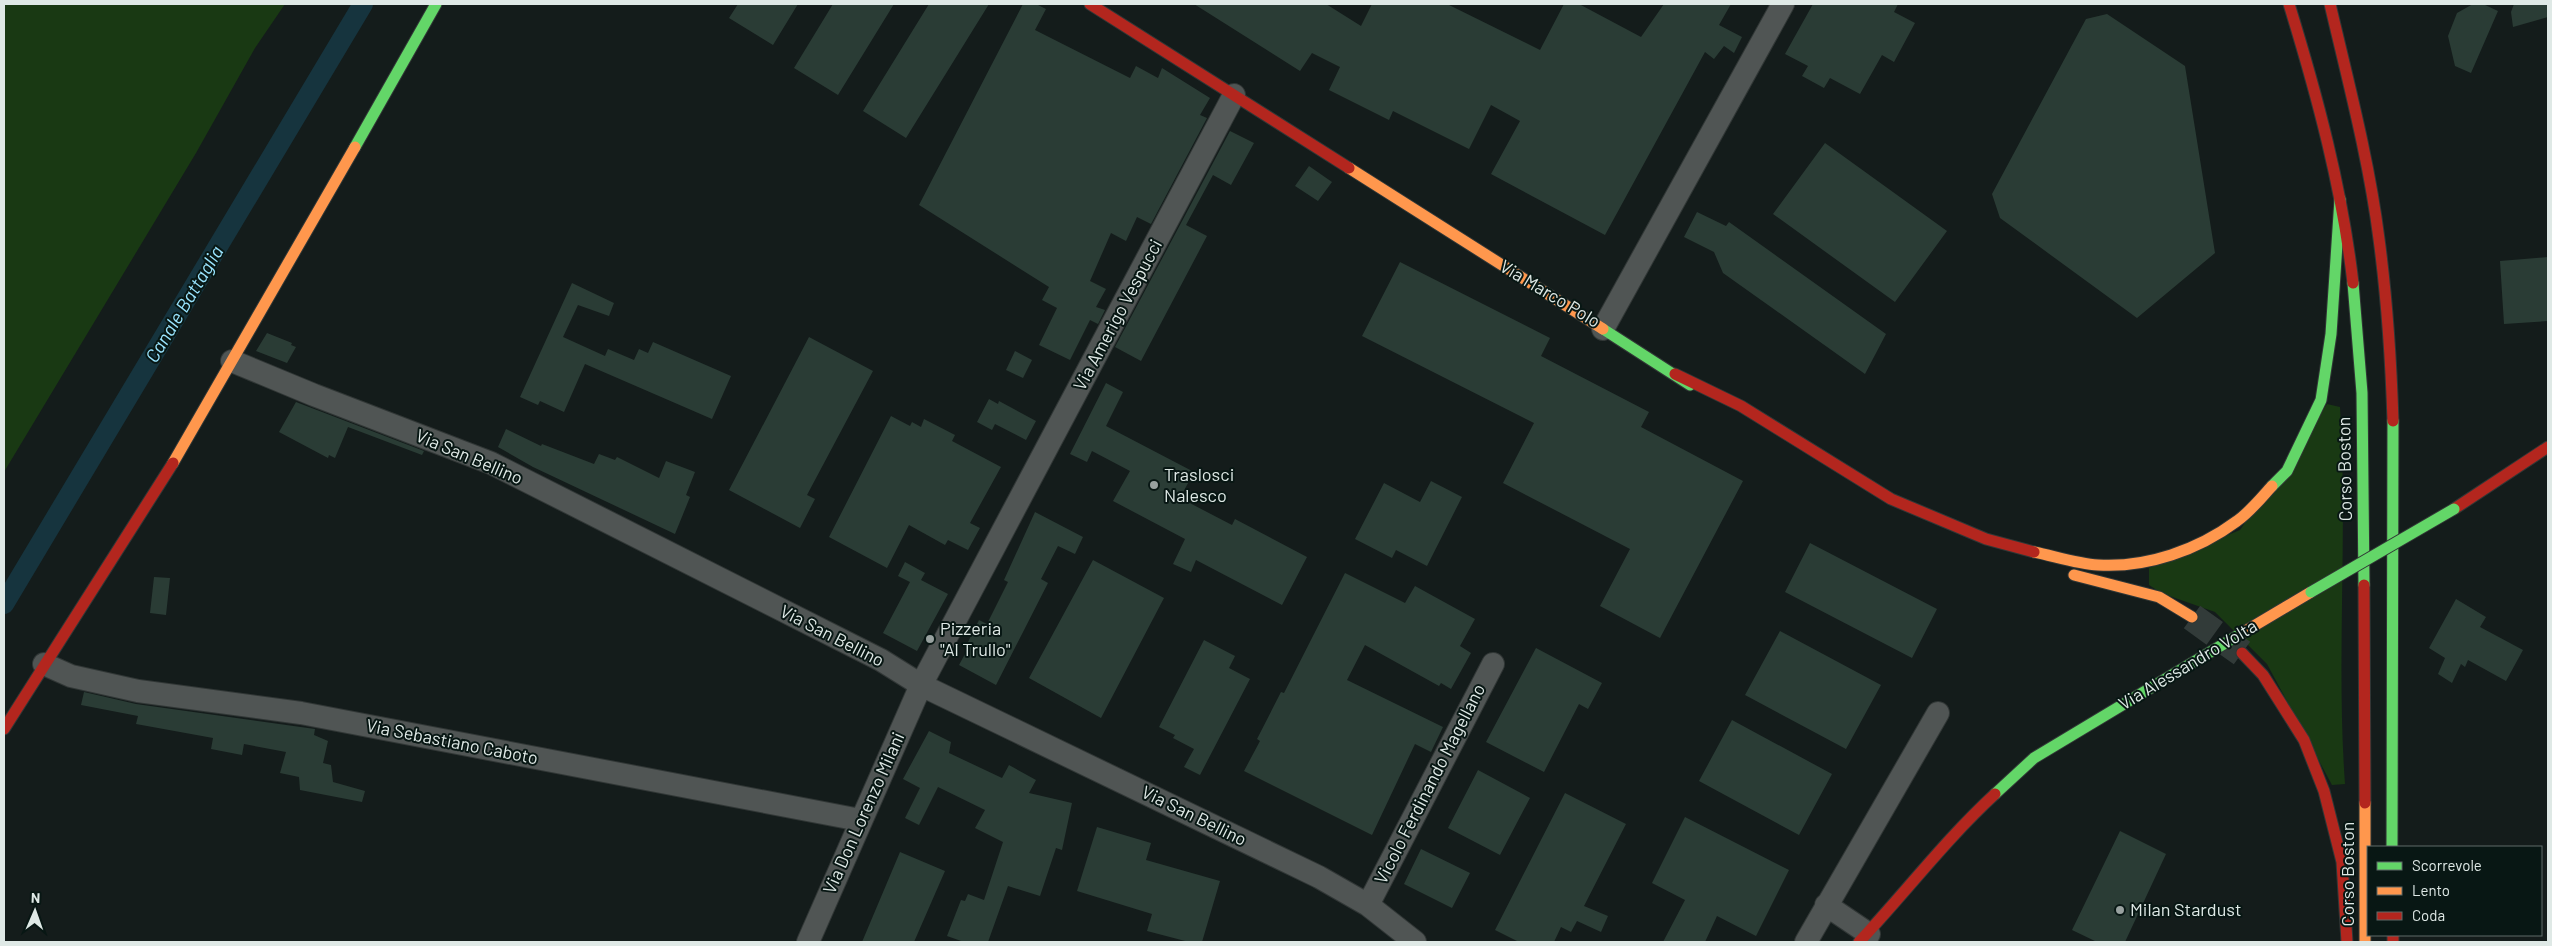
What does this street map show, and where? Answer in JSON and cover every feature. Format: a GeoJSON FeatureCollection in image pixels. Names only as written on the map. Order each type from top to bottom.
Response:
{"type":"FeatureCollection","features":[{"type":"Feature","properties":{"kind":"main road"},"geometry":{"type":"LineString","coordinates":[[4,729],[188,439],[436,4]]}},
{"type":"Feature","properties":{"kind":"main road"},"geometry":{"type":"LineString","coordinates":[[1090,4],[1234,95]]}},
{"type":"Feature","properties":{"kind":"main road","name":"Corso Boston"},"geometry":{"type":"LineString","coordinates":[[2289,4],[2325,132],[2340,199],[2353,281],[2358,336],[2364,471],[2365,942]]}},
{"type":"Feature","properties":{"kind":"main road"},"geometry":{"type":"LineString","coordinates":[[2330,4],[2356,114],[2379,237],[2390,338],[2394,462],[2392,846]]}},
{"type":"Feature","properties":{"kind":"main road","name":"Via Marco Polo"},"geometry":{"type":"LineString","coordinates":[[1234,95],[1603,330]]}},
{"type":"Feature","properties":{"kind":"main road"},"geometry":{"type":"LineString","coordinates":[[1675,374],[1741,406],[1891,499],[1986,539],[2017,549],[2097,565],[2136,563],[2174,554],[2208,541],[2239,520],[2287,471],[2321,400],[2331,334],[2340,199]]}},
{"type":"Feature","properties":{"kind":"main road"},"geometry":{"type":"LineString","coordinates":[[1603,330],[1675,374],[1728,413]]}},
{"type":"Feature","properties":{"kind":"main road","name":"Via Alessandro Volta"},"geometry":{"type":"LineString","coordinates":[[1864,938],[1961,825],[2034,758],[2311,592],[2454,509],[2548,447]]}},
{"type":"Feature","properties":{"kind":"main road"},"geometry":{"type":"LineString","coordinates":[[2063,573],[2159,597],[2192,617]]}},
{"type":"Feature","properties":{"kind":"main road"},"geometry":{"type":"LineString","coordinates":[[2242,653],[2263,675],[2304,740],[2324,791],[2342,862],[2347,942]]}},
{"type":"Feature","properties":{"kind":"street","name":"Via Marco Polo"},"geometry":{"type":"LineString","coordinates":[[1603,330],[1783,4]]}},
{"type":"Feature","properties":{"kind":"street","name":"Via Amerigo Vespucci"},"geometry":{"type":"LineString","coordinates":[[921,685],[1234,95]]}},
{"type":"Feature","properties":{"kind":"street","name":"Via San Bellino"},"geometry":{"type":"LineString","coordinates":[[232,361],[314,395],[491,463],[881,660],[921,685],[1319,877],[1368,905],[1415,942]]}},
{"type":"Feature","properties":{"kind":"street","name":"Via Sebastiano Caboto"},"geometry":{"type":"LineString","coordinates":[[44,664],[71,676],[138,690],[300,713],[860,820]]}},
{"type":"Feature","properties":{"kind":"street","name":"Vicolo Ferdinando Magellano"},"geometry":{"type":"LineString","coordinates":[[1368,905],[1492,664]]}},
{"type":"Feature","properties":{"kind":"street","name":"Via Don Lorenzo Milani"},"geometry":{"type":"LineString","coordinates":[[808,942],[860,820],[921,685]]}},
{"type":"Feature","properties":{"kind":"street"},"geometry":{"type":"LineString","coordinates":[[1806,942],[1938,713]]}},
{"type":"Feature","properties":{"kind":"street","name":"Via Alessandro Volta"},"geometry":{"type":"LineString","coordinates":[[1826,905],[1864,938]]}},
{"type":"Feature","properties":{"kind":"green space"},"geometry":{"type":"Polygon","coordinates":[[[4,4],[285,4],[255,48],[196,153],[4,472],[4,4]]]}},
{"type":"Feature","properties":{"kind":"green space"},"geometry":{"type":"Polygon","coordinates":[[[2327,404],[2340,407],[2343,501],[2342,690],[2345,784],[2332,785],[2267,664],[2215,612],[2161,593],[2149,585],[2149,568],[2240,530],[2327,404]]]}},
{"type":"Feature","properties":{"kind":"building"},"geometry":{"type":"Polygon","coordinates":[[[738,4],[798,4],[773,45],[729,18],[738,4]]]}},
{"type":"Feature","properties":{"kind":"building"},"geometry":{"type":"Polygon","coordinates":[[[833,4],[894,4],[838,95],[794,68],[833,4]]]}},
{"type":"Feature","properties":{"kind":"building"},"geometry":{"type":"Polygon","coordinates":[[[929,4],[989,4],[906,138],[863,111],[929,4]]]}},
{"type":"Feature","properties":{"kind":"building"},"geometry":{"type":"Polygon","coordinates":[[[1023,4],[1036,4],[1046,9],[1035,30],[1130,78],[1136,66],[1158,78],[1162,68],[1210,98],[1200,115],[1207,118],[1151,224],[1137,217],[1126,241],[1111,233],[1090,281],[1106,289],[1096,307],[1105,310],[1098,324],[1090,320],[1070,360],[1039,345],[1057,308],[1042,300],[1049,287],[919,205],[1023,4]]]}},
{"type":"Feature","properties":{"kind":"building"},"geometry":{"type":"Polygon","coordinates":[[[1194,4],[1326,4],[1361,26],[1372,4],[1447,4],[1540,50],[1564,4],[1579,4],[1641,37],[1664,4],[1731,4],[1719,25],[1742,37],[1734,53],[1724,46],[1714,59],[1705,52],[1605,235],[1491,174],[1520,121],[1491,105],[1469,149],[1393,111],[1389,120],[1329,90],[1340,67],[1312,53],[1300,71],[1194,4]]]}},
{"type":"Feature","properties":{"kind":"building"},"geometry":{"type":"Polygon","coordinates":[[[1813,4],[1898,4],[1894,12],[1915,23],[1894,62],[1882,55],[1860,94],[1830,78],[1824,88],[1802,76],[1808,66],[1785,54],[1813,4]]]}},
{"type":"Feature","properties":{"kind":"building"},"geometry":{"type":"Polygon","coordinates":[[[2473,4],[2483,4],[2498,11],[2471,73],[2455,66],[2448,36],[2457,13],[2473,4]]]}},
{"type":"Feature","properties":{"kind":"building"},"geometry":{"type":"Polygon","coordinates":[[[2514,4],[2548,4],[2548,17],[2513,27],[2511,12],[2514,4]]]}},
{"type":"Feature","properties":{"kind":"building"},"geometry":{"type":"Polygon","coordinates":[[[2107,14],[2185,66],[2215,253],[2137,318],[2000,218],[1992,194],[2086,19],[2107,14]]]}},
{"type":"Feature","properties":{"kind":"building"},"geometry":{"type":"Polygon","coordinates":[[[1230,131],[1254,143],[1231,185],[1213,175],[1186,225],[1207,236],[1141,361],[1115,347],[1230,131]]]}},
{"type":"Feature","properties":{"kind":"building"},"geometry":{"type":"Polygon","coordinates":[[[1825,143],[1947,231],[1895,302],[1773,214],[1825,143]]]}},
{"type":"Feature","properties":{"kind":"building"},"geometry":{"type":"Polygon","coordinates":[[[1309,166],[1332,182],[1318,201],[1295,186],[1309,166]]]}},
{"type":"Feature","properties":{"kind":"building"},"geometry":{"type":"Polygon","coordinates":[[[1697,212],[1726,226],[1729,222],[1886,334],[1865,374],[1723,273],[1714,252],[1684,237],[1697,212]]]}},
{"type":"Feature","properties":{"kind":"building"},"geometry":{"type":"Polygon","coordinates":[[[2548,257],[2548,321],[2504,324],[2500,261],[2548,257]]]}},
{"type":"Feature","properties":{"kind":"building"},"geometry":{"type":"Polygon","coordinates":[[[1400,262],[1550,338],[1541,356],[1649,412],[1641,427],[1743,481],[1660,638],[1600,606],[1630,549],[1503,483],[1534,423],[1362,336],[1400,262]]]}},
{"type":"Feature","properties":{"kind":"building"},"geometry":{"type":"Polygon","coordinates":[[[572,283],[614,303],[609,316],[578,305],[563,337],[605,356],[608,349],[634,360],[639,349],[648,353],[653,342],[731,376],[712,419],[585,364],[564,412],[540,401],[538,405],[520,397],[572,283]]]}},
{"type":"Feature","properties":{"kind":"building"},"geometry":{"type":"Polygon","coordinates":[[[267,333],[292,343],[291,345],[296,347],[287,363],[256,351],[267,333]]]}},
{"type":"Feature","properties":{"kind":"building"},"geometry":{"type":"Polygon","coordinates":[[[809,337],[873,371],[807,495],[815,499],[800,528],[729,490],[809,337]]]}},
{"type":"Feature","properties":{"kind":"building"},"geometry":{"type":"Polygon","coordinates":[[[1015,351],[1032,360],[1023,378],[1006,370],[1015,351]]]}},
{"type":"Feature","properties":{"kind":"building"},"geometry":{"type":"Polygon","coordinates":[[[1106,383],[1123,392],[1106,426],[1194,472],[1180,498],[1232,525],[1235,519],[1307,557],[1282,605],[1196,560],[1191,572],[1173,564],[1185,539],[1113,501],[1130,471],[1092,451],[1087,462],[1070,454],[1106,383]]]}},
{"type":"Feature","properties":{"kind":"building"},"geometry":{"type":"Polygon","coordinates":[[[989,399],[998,404],[999,401],[1036,421],[1026,440],[995,424],[992,430],[977,422],[989,399]]]}},
{"type":"Feature","properties":{"kind":"building"},"geometry":{"type":"Polygon","coordinates":[[[296,402],[424,451],[422,455],[348,427],[335,458],[329,455],[328,458],[279,432],[296,402]]]}},
{"type":"Feature","properties":{"kind":"building"},"geometry":{"type":"Polygon","coordinates":[[[891,416],[910,426],[912,422],[921,427],[924,419],[955,435],[952,441],[1001,467],[970,523],[980,528],[968,550],[948,540],[945,545],[909,525],[887,568],[829,537],[891,416]]]}},
{"type":"Feature","properties":{"kind":"building"},"geometry":{"type":"Polygon","coordinates":[[[506,429],[541,446],[542,444],[594,464],[599,454],[615,460],[617,457],[659,478],[666,461],[695,472],[686,495],[690,497],[675,534],[533,467],[498,447],[506,429]]]}},
{"type":"Feature","properties":{"kind":"building"},"geometry":{"type":"Polygon","coordinates":[[[1431,481],[1462,497],[1427,566],[1396,550],[1392,558],[1355,539],[1384,483],[1420,502],[1431,481]]]}},
{"type":"Feature","properties":{"kind":"building"},"geometry":{"type":"Polygon","coordinates":[[[1035,512],[1083,537],[1075,554],[1058,546],[1041,579],[1048,583],[996,685],[959,665],[971,643],[968,642],[979,620],[987,624],[1008,582],[1004,580],[1035,512]]]}},
{"type":"Feature","properties":{"kind":"building"},"geometry":{"type":"Polygon","coordinates":[[[1810,543],[1937,609],[1912,658],[1785,592],[1810,543]]]}},
{"type":"Feature","properties":{"kind":"building"},"geometry":{"type":"Polygon","coordinates":[[[1093,560],[1164,598],[1101,718],[1029,678],[1093,560]]]}},
{"type":"Feature","properties":{"kind":"building"},"geometry":{"type":"Polygon","coordinates":[[[905,562],[925,573],[921,580],[948,594],[917,651],[883,633],[910,582],[898,576],[905,562]]]}},
{"type":"Feature","properties":{"kind":"building"},"geometry":{"type":"Polygon","coordinates":[[[1345,573],[1405,603],[1415,586],[1475,619],[1460,646],[1471,653],[1451,689],[1441,683],[1439,686],[1365,645],[1347,680],[1443,727],[1431,752],[1415,744],[1372,835],[1244,771],[1260,741],[1257,739],[1281,692],[1284,693],[1345,573]]]}},
{"type":"Feature","properties":{"kind":"building"},"geometry":{"type":"Polygon","coordinates":[[[154,577],[170,578],[166,615],[150,613],[154,577]]]}},
{"type":"Feature","properties":{"kind":"building"},"geometry":{"type":"Polygon","coordinates":[[[2456,599],[2486,617],[2480,627],[2523,650],[2506,681],[2468,660],[2465,667],[2461,664],[2452,683],[2438,674],[2445,658],[2429,648],[2456,599]]]}},
{"type":"Feature","properties":{"kind":"building"},"geometry":{"type":"Polygon","coordinates":[[[1780,631],[1881,685],[1846,749],[1745,695],[1780,631]]]}},
{"type":"Feature","properties":{"kind":"building"},"geometry":{"type":"Polygon","coordinates":[[[1204,640],[1235,656],[1229,668],[1250,679],[1200,775],[1184,767],[1194,749],[1173,738],[1175,735],[1159,727],[1204,640]]]}},
{"type":"Feature","properties":{"kind":"building"},"geometry":{"type":"Polygon","coordinates":[[[1536,648],[1602,683],[1588,709],[1579,704],[1544,772],[1486,742],[1536,648]]]}},
{"type":"Feature","properties":{"kind":"building"},"geometry":{"type":"Polygon","coordinates":[[[84,692],[136,704],[315,729],[314,735],[328,741],[323,763],[331,765],[333,782],[365,791],[362,802],[300,790],[299,777],[280,773],[286,752],[244,744],[242,755],[211,749],[213,738],[136,724],[138,716],[81,705],[84,692]]]}},
{"type":"Feature","properties":{"kind":"building"},"geometry":{"type":"Polygon","coordinates":[[[1732,720],[1832,774],[1799,835],[1699,781],[1732,720]]]}},
{"type":"Feature","properties":{"kind":"building"},"geometry":{"type":"Polygon","coordinates":[[[929,731],[951,742],[949,753],[1002,778],[1009,765],[1036,780],[1029,793],[1072,803],[1062,850],[1056,848],[1040,896],[1008,886],[988,942],[964,942],[947,936],[961,900],[965,901],[968,894],[984,900],[1003,842],[975,828],[985,810],[938,787],[919,825],[905,818],[920,788],[903,779],[929,731]]]}},
{"type":"Feature","properties":{"kind":"building"},"geometry":{"type":"Polygon","coordinates":[[[1478,770],[1530,798],[1500,855],[1448,828],[1478,770]]]}},
{"type":"Feature","properties":{"kind":"building"},"geometry":{"type":"Polygon","coordinates":[[[1565,793],[1626,824],[1584,906],[1608,916],[1601,932],[1577,921],[1571,932],[1561,927],[1554,942],[1519,942],[1495,930],[1565,793]]]}},
{"type":"Feature","properties":{"kind":"building"},"geometry":{"type":"Polygon","coordinates":[[[1685,817],[1789,870],[1756,936],[1717,916],[1705,942],[1663,942],[1685,900],[1652,883],[1685,817]]]}},
{"type":"Feature","properties":{"kind":"building"},"geometry":{"type":"Polygon","coordinates":[[[1097,827],[1151,843],[1146,860],[1220,881],[1202,942],[1189,942],[1147,931],[1152,914],[1077,891],[1097,827]]]}},
{"type":"Feature","properties":{"kind":"building"},"geometry":{"type":"Polygon","coordinates":[[[2120,831],[2166,854],[2125,942],[2097,942],[2072,930],[2120,831]]]}},
{"type":"Feature","properties":{"kind":"building"},"geometry":{"type":"Polygon","coordinates":[[[1421,849],[1470,873],[1452,908],[1404,884],[1421,849]]]}},
{"type":"Feature","properties":{"kind":"building"},"geometry":{"type":"Polygon","coordinates":[[[900,852],[945,871],[914,942],[862,942],[900,852]]]}},
{"type":"Feature","properties":{"kind":"waterway","name":"Canale Battaglia"},"geometry":{"type":"LineString","coordinates":[[4,604],[363,4]]}},
{"type":"Feature","properties":{"kind":"tunnel"},"geometry":{"type":"LineString","coordinates":[[2192,617],[2242,653]]}},
{"type":"Feature","properties":{"kind":"traffic: fast"},"geometry":{"type":"LineString","coordinates":[[355,147],[436,4]]}},
{"type":"Feature","properties":{"kind":"traffic: fast"},"geometry":{"type":"LineString","coordinates":[[2272,486],[2287,471],[2321,400],[2331,334],[2340,199]]}},
{"type":"Feature","properties":{"kind":"traffic: fast"},"geometry":{"type":"LineString","coordinates":[[2353,283],[2362,393],[2364,585]]}},
{"type":"Feature","properties":{"kind":"traffic: fast"},"geometry":{"type":"LineString","coordinates":[[1603,329],[1690,385]]}},
{"type":"Feature","properties":{"kind":"traffic: fast"},"geometry":{"type":"LineString","coordinates":[[2392,846],[2393,421]]}},
{"type":"Feature","properties":{"kind":"traffic: fast"},"geometry":{"type":"LineString","coordinates":[[2311,592],[2454,509]]}},
{"type":"Feature","properties":{"kind":"traffic: fast"},"geometry":{"type":"LineString","coordinates":[[1995,794],[2034,758],[2242,633]]}},
{"type":"Feature","properties":{"kind":"traffic: slow"},"geometry":{"type":"LineString","coordinates":[[173,463],[355,147]]}},
{"type":"Feature","properties":{"kind":"traffic: slow"},"geometry":{"type":"LineString","coordinates":[[1349,168],[1603,329]]}},
{"type":"Feature","properties":{"kind":"traffic: slow"},"geometry":{"type":"LineString","coordinates":[[2034,552],[2074,562],[2098,565],[2116,565],[2153,560],[2206,541],[2237,521],[2272,486]]}},
{"type":"Feature","properties":{"kind":"traffic: slow"},"geometry":{"type":"LineString","coordinates":[[2074,575],[2159,597],[2192,617]]}},
{"type":"Feature","properties":{"kind":"traffic: slow"},"geometry":{"type":"LineString","coordinates":[[2242,633],[2311,592]]}},
{"type":"Feature","properties":{"kind":"traffic: slow"},"geometry":{"type":"LineString","coordinates":[[2365,803],[2365,942]]}},
{"type":"Feature","properties":{"kind":"traffic: jam"},"geometry":{"type":"LineString","coordinates":[[1090,4],[1349,168]]}},
{"type":"Feature","properties":{"kind":"traffic: jam"},"geometry":{"type":"LineString","coordinates":[[2289,4],[2327,142],[2342,212],[2353,283]]}},
{"type":"Feature","properties":{"kind":"traffic: jam"},"geometry":{"type":"LineString","coordinates":[[2330,4],[2358,121],[2375,209],[2390,352],[2393,421]]}},
{"type":"Feature","properties":{"kind":"traffic: jam"},"geometry":{"type":"LineString","coordinates":[[1675,374],[1741,406],[1891,499],[1986,539],[2034,552]]}},
{"type":"Feature","properties":{"kind":"traffic: jam"},"geometry":{"type":"LineString","coordinates":[[2454,509],[2548,447]]}},
{"type":"Feature","properties":{"kind":"traffic: jam"},"geometry":{"type":"LineString","coordinates":[[4,729],[173,463]]}},
{"type":"Feature","properties":{"kind":"traffic: jam"},"geometry":{"type":"LineString","coordinates":[[2364,585],[2365,803]]}},
{"type":"Feature","properties":{"kind":"traffic: jam"},"geometry":{"type":"LineString","coordinates":[[2242,653],[2263,675],[2304,740],[2324,791],[2342,862],[2347,942]]}},
{"type":"Feature","properties":{"kind":"traffic: jam"},"geometry":{"type":"LineString","coordinates":[[1859,942],[1943,848],[1995,794]]}},
{"type":"Feature","properties":{"kind":"traffic: jam"},"geometry":{"type":"LineString","coordinates":[[2393,936],[2393,942]]}},
{"type":"Feature","properties":{"kind":"place","name":"Traslosci Nalesco"},"geometry":{"type":"Point","coordinates":[1154,485]}},
{"type":"Feature","properties":{"kind":"place","name":"Pizzeria \"Al Trullo\""},"geometry":{"type":"Point","coordinates":[930,639]}},
{"type":"Feature","properties":{"kind":"place","name":"Milan Stardust"},"geometry":{"type":"Point","coordinates":[2120,910]}}]}
